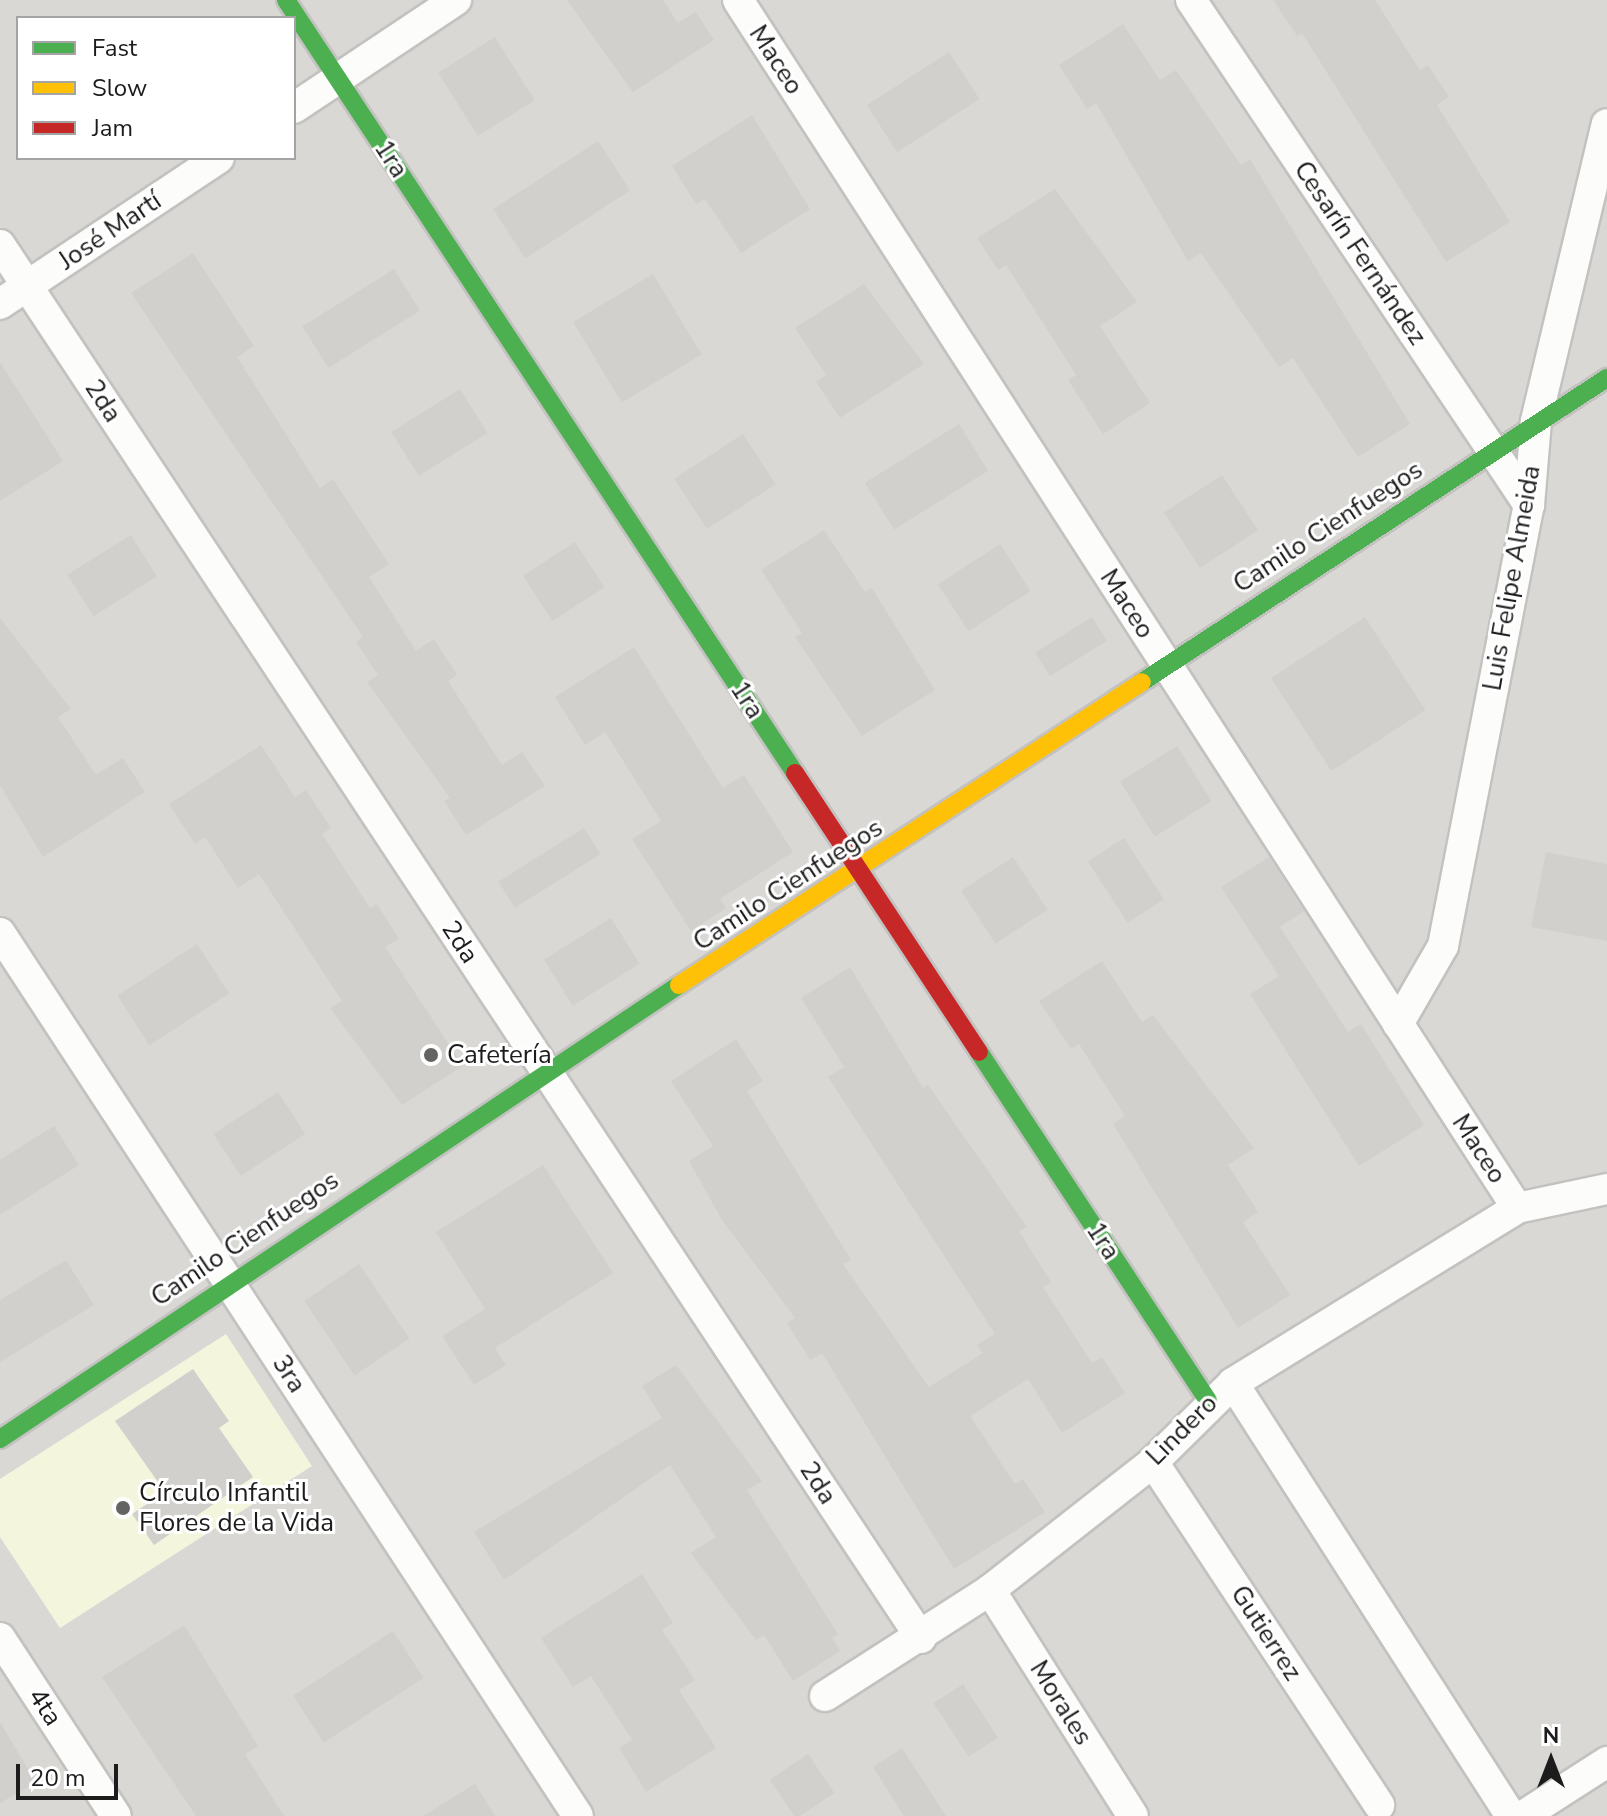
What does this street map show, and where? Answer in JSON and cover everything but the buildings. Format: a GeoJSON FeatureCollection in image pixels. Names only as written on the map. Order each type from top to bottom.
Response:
{"type":"FeatureCollection","features":[{"type":"Feature","properties":{"kind":"street","name":"1ra"},"geometry":{"type":"LineString","coordinates":[[286,0],[1208,1400]]}},
{"type":"Feature","properties":{"kind":"street"},"geometry":{"type":"LineString","coordinates":[[296,107],[456,0]]}},
{"type":"Feature","properties":{"kind":"street","name":"Maceo"},"geometry":{"type":"LineString","coordinates":[[738,0],[1517,1208]]}},
{"type":"Feature","properties":{"kind":"street","name":"Cesarín Fernández"},"geometry":{"type":"LineString","coordinates":[[1191,0],[1529,505]]}},
{"type":"Feature","properties":{"kind":"street","name":"Luis Felipe Almeida"},"geometry":{"type":"LineString","coordinates":[[1398,1024],[1443,946],[1529,505],[1536,421],[1607,124]]}},
{"type":"Feature","properties":{"kind":"street","name":"José Martí"},"geometry":{"type":"LineString","coordinates":[[0,304],[216,160]]}},
{"type":"Feature","properties":{"kind":"street","name":"2da"},"geometry":{"type":"LineString","coordinates":[[0,245],[921,1638]]}},
{"type":"Feature","properties":{"kind":"street","name":"Camilo Cienfuegos"},"geometry":{"type":"LineString","coordinates":[[0,1439],[228,1281],[860,871],[1492,449],[1607,378]]}},
{"type":"Feature","properties":{"kind":"street","name":"3ra"},"geometry":{"type":"LineString","coordinates":[[0,933],[578,1816]]}},
{"type":"Feature","properties":{"kind":"street","name":"Lindero"},"geometry":{"type":"LineString","coordinates":[[825,1696],[921,1638],[990,1590],[1153,1462],[1208,1400],[1233,1383],[1517,1208],[1607,1189]]}},
{"type":"Feature","properties":{"kind":"street"},"geometry":{"type":"LineString","coordinates":[[1233,1383],[1511,1816]]}},
{"type":"Feature","properties":{"kind":"street","name":"Gutierrez"},"geometry":{"type":"LineString","coordinates":[[1153,1462],[1379,1805]]}},
{"type":"Feature","properties":{"kind":"street","name":"Morales"},"geometry":{"type":"LineString","coordinates":[[990,1590],[1133,1816]]}},
{"type":"Feature","properties":{"kind":"street","name":"4ta"},"geometry":{"type":"LineString","coordinates":[[0,1638],[116,1816]]}},
{"type":"Feature","properties":{"kind":"street"},"geometry":{"type":"LineString","coordinates":[[1523,1816],[1607,1762]]}},
{"type":"Feature","properties":{"kind":"shaded area"},"geometry":{"type":"Polygon","coordinates":[[[0,0],[1607,0],[1607,1816],[0,1816],[0,0]]]}},
{"type":"Feature","properties":{"kind":"shaded area","name":"Círculo Infantil Flores de la Vida"},"geometry":{"type":"Polygon","coordinates":[[[226,1334],[312,1466],[60,1628],[0,1537],[0,1479],[226,1334]]]}},
{"type":"Feature","properties":{"kind":"traffic: fast"},"geometry":{"type":"LineString","coordinates":[[286,0],[795,773]]}},
{"type":"Feature","properties":{"kind":"traffic: fast"},"geometry":{"type":"LineString","coordinates":[[1142,682],[1607,378]]}},
{"type":"Feature","properties":{"kind":"traffic: fast"},"geometry":{"type":"LineString","coordinates":[[0,1439],[679,985]]}},
{"type":"Feature","properties":{"kind":"traffic: fast"},"geometry":{"type":"LineString","coordinates":[[979,1052],[1208,1400]]}},
{"type":"Feature","properties":{"kind":"traffic: slow"},"geometry":{"type":"LineString","coordinates":[[679,985],[1142,682]]}},
{"type":"Feature","properties":{"kind":"traffic: jam"},"geometry":{"type":"LineString","coordinates":[[795,773],[979,1052]]}},
{"type":"Feature","properties":{"kind":"place","name":"Cafetería"},"geometry":{"type":"Point","coordinates":[431,1055]}},
{"type":"Feature","properties":{"kind":"place","name":"Círculo Infantil Flores de la Vida"},"geometry":{"type":"Point","coordinates":[123,1508]}}]}
